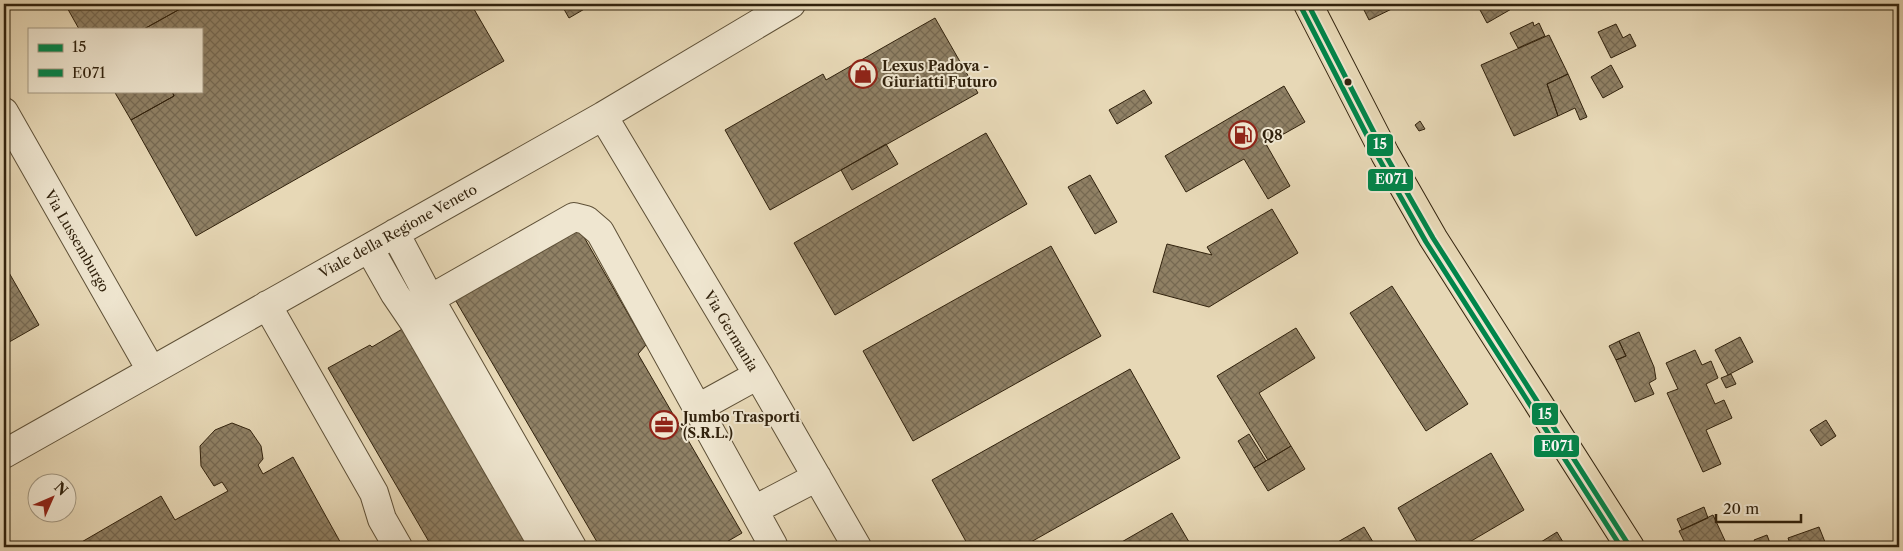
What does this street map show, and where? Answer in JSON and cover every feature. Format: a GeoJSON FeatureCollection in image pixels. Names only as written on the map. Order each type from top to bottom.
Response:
{"type":"FeatureCollection","features":[{"type":"Feature","properties":{"kind":"main road"},"geometry":{"type":"LineString","coordinates":[[1308,4],[1386,154],[1433,238],[1630,547]]}},
{"type":"Feature","properties":{"kind":"street","name":"Viale della Regione Veneto"},"geometry":{"type":"LineString","coordinates":[[4,454],[603,116],[791,4]]}},
{"type":"Feature","properties":{"kind":"street","name":"Via Lussemburgo"},"geometry":{"type":"LineString","coordinates":[[4,112],[151,370]]}},
{"type":"Feature","properties":{"kind":"street","name":"Via Germania"},"geometry":{"type":"LineString","coordinates":[[603,116],[758,375],[858,547]]}},
{"type":"Feature","properties":{"kind":"street"},"geometry":{"type":"LineString","coordinates":[[430,299],[574,217],[586,220],[600,232],[773,545],[770,547]]}},
{"type":"Feature","properties":{"kind":"street"},"geometry":{"type":"LineString","coordinates":[[395,232],[430,299],[572,547]]}},
{"type":"Feature","properties":{"kind":"street"},"geometry":{"type":"LineString","coordinates":[[369,248],[544,547]]}},
{"type":"Feature","properties":{"kind":"street"},"geometry":{"type":"LineString","coordinates":[[267,305],[374,493],[382,519],[398,547]]}},
{"type":"Feature","properties":{"kind":"street"},"geometry":{"type":"LineString","coordinates":[[698,408],[758,375]]}},
{"type":"Feature","properties":{"kind":"street"},"geometry":{"type":"LineString","coordinates":[[754,510],[818,478]]}},
{"type":"Feature","properties":{"kind":"building"},"geometry":{"type":"Polygon","coordinates":[[[65,4],[189,4],[146,28],[78,28],[65,4]]]}},
{"type":"Feature","properties":{"kind":"building"},"geometry":{"type":"Polygon","coordinates":[[[189,4],[471,4],[504,61],[196,236],[131,120],[174,96],[172,92],[202,92],[202,28],[146,28],[189,4]]]}},
{"type":"Feature","properties":{"kind":"building"},"geometry":{"type":"Polygon","coordinates":[[[561,4],[593,4],[569,18],[561,4]]]}},
{"type":"Feature","properties":{"kind":"building"},"geometry":{"type":"Polygon","coordinates":[[[1361,4],[1402,4],[1369,20],[1361,4]]]}},
{"type":"Feature","properties":{"kind":"building"},"geometry":{"type":"Polygon","coordinates":[[[1490,4],[1520,4],[1487,23],[1480,10],[1490,4]]]}},
{"type":"Feature","properties":{"kind":"building"},"geometry":{"type":"Polygon","coordinates":[[[935,18],[978,93],[770,210],[725,130],[823,74],[826,80],[935,18]]]}},
{"type":"Feature","properties":{"kind":"building"},"geometry":{"type":"Polygon","coordinates":[[[1533,22],[1534,26],[1539,23],[1545,36],[1518,48],[1510,33],[1533,22]]]}},
{"type":"Feature","properties":{"kind":"building"},"geometry":{"type":"Polygon","coordinates":[[[1616,24],[1623,38],[1630,34],[1636,46],[1611,58],[1598,32],[1616,24]]]}},
{"type":"Feature","properties":{"kind":"building"},"geometry":{"type":"Polygon","coordinates":[[[1549,35],[1568,74],[1547,84],[1558,116],[1514,136],[1481,65],[1549,35]]]}},
{"type":"Feature","properties":{"kind":"building"},"geometry":{"type":"Polygon","coordinates":[[[1611,65],[1623,87],[1603,98],[1591,77],[1611,65]]]}},
{"type":"Feature","properties":{"kind":"building"},"geometry":{"type":"Polygon","coordinates":[[[1568,74],[1587,117],[1580,120],[1575,108],[1558,116],[1547,84],[1568,74]]]}},
{"type":"Feature","properties":{"kind":"building"},"geometry":{"type":"Polygon","coordinates":[[[1284,86],[1305,122],[1266,144],[1290,186],[1268,199],[1244,159],[1186,192],[1165,156],[1284,86]]]}},
{"type":"Feature","properties":{"kind":"building"},"geometry":{"type":"Polygon","coordinates":[[[1144,90],[1152,103],[1117,124],[1109,110],[1144,90]]]}},
{"type":"Feature","properties":{"kind":"building"},"geometry":{"type":"Polygon","coordinates":[[[115,92],[172,92],[174,96],[131,120],[115,92]]]}},
{"type":"Feature","properties":{"kind":"building"},"geometry":{"type":"Polygon","coordinates":[[[1420,121],[1425,129],[1419,131],[1415,125],[1420,121]]]}},
{"type":"Feature","properties":{"kind":"building"},"geometry":{"type":"Polygon","coordinates":[[[986,133],[1027,204],[835,315],[794,243],[986,133]]]}},
{"type":"Feature","properties":{"kind":"building"},"geometry":{"type":"Polygon","coordinates":[[[886,144],[898,164],[852,190],[841,170],[886,144]]]}},
{"type":"Feature","properties":{"kind":"building"},"geometry":{"type":"Polygon","coordinates":[[[1090,175],[1117,222],[1095,234],[1068,187],[1090,175]]]}},
{"type":"Feature","properties":{"kind":"building"},"geometry":{"type":"Polygon","coordinates":[[[1272,209],[1298,253],[1209,307],[1153,292],[1167,244],[1212,255],[1207,247],[1272,209]]]}},
{"type":"Feature","properties":{"kind":"building"},"geometry":{"type":"Polygon","coordinates":[[[577,225],[646,345],[638,354],[742,533],[718,547],[600,547],[453,296],[577,225]]]}},
{"type":"Feature","properties":{"kind":"building"},"geometry":{"type":"Polygon","coordinates":[[[1051,246],[1101,336],[913,441],[863,351],[1051,246]]]}},
{"type":"Feature","properties":{"kind":"building"},"geometry":{"type":"Polygon","coordinates":[[[4,264],[39,325],[4,345],[4,264]]]}},
{"type":"Feature","properties":{"kind":"building"},"geometry":{"type":"Polygon","coordinates":[[[1392,286],[1468,404],[1426,431],[1350,313],[1392,286]]]}},
{"type":"Feature","properties":{"kind":"building"},"geometry":{"type":"Polygon","coordinates":[[[409,325],[538,547],[432,547],[328,368],[370,345],[372,347],[409,325]]]}},
{"type":"Feature","properties":{"kind":"building"},"geometry":{"type":"Polygon","coordinates":[[[1296,328],[1315,358],[1259,393],[1291,446],[1268,460],[1217,376],[1296,328]]]}},
{"type":"Feature","properties":{"kind":"building"},"geometry":{"type":"Polygon","coordinates":[[[1639,332],[1654,367],[1656,379],[1649,383],[1654,394],[1635,402],[1616,360],[1626,356],[1619,341],[1639,332]]]}},
{"type":"Feature","properties":{"kind":"building"},"geometry":{"type":"Polygon","coordinates":[[[1740,337],[1753,362],[1728,375],[1715,350],[1740,337]]]}},
{"type":"Feature","properties":{"kind":"building"},"geometry":{"type":"Polygon","coordinates":[[[1619,341],[1626,356],[1616,360],[1609,346],[1619,341]]]}},
{"type":"Feature","properties":{"kind":"building"},"geometry":{"type":"Polygon","coordinates":[[[1695,350],[1702,365],[1711,361],[1718,378],[1706,384],[1715,404],[1724,400],[1732,418],[1706,430],[1721,464],[1703,472],[1667,393],[1678,389],[1666,363],[1695,350]]]}},
{"type":"Feature","properties":{"kind":"building"},"geometry":{"type":"Polygon","coordinates":[[[1130,369],[1180,458],[1022,547],[969,547],[932,480],[1130,369]]]}},
{"type":"Feature","properties":{"kind":"building"},"geometry":{"type":"Polygon","coordinates":[[[1731,374],[1736,384],[1726,388],[1721,378],[1731,374]]]}},
{"type":"Feature","properties":{"kind":"building"},"geometry":{"type":"Polygon","coordinates":[[[1826,420],[1836,436],[1821,446],[1810,430],[1826,420]]]}},
{"type":"Feature","properties":{"kind":"building"},"geometry":{"type":"Polygon","coordinates":[[[232,423],[250,430],[261,446],[263,459],[258,465],[263,474],[293,457],[343,547],[73,547],[161,496],[175,520],[228,491],[222,482],[214,486],[201,466],[200,446],[215,430],[232,423]]]}},
{"type":"Feature","properties":{"kind":"building"},"geometry":{"type":"Polygon","coordinates":[[[1249,434],[1266,461],[1254,468],[1238,441],[1249,434]]]}},
{"type":"Feature","properties":{"kind":"building"},"geometry":{"type":"Polygon","coordinates":[[[1291,446],[1305,469],[1268,491],[1254,468],[1291,446]]]}},
{"type":"Feature","properties":{"kind":"building"},"geometry":{"type":"Polygon","coordinates":[[[1491,453],[1524,510],[1461,547],[1420,547],[1398,508],[1491,453]]]}},
{"type":"Feature","properties":{"kind":"building"},"geometry":{"type":"Polygon","coordinates":[[[1704,507],[1708,518],[1682,530],[1677,519],[1704,507]]]}},
{"type":"Feature","properties":{"kind":"building"},"geometry":{"type":"Polygon","coordinates":[[[1172,513],[1192,547],[1113,547],[1172,513]]]}},
{"type":"Feature","properties":{"kind":"building"},"geometry":{"type":"Polygon","coordinates":[[[1713,515],[1728,547],[1687,547],[1679,531],[1713,515]]]}},
{"type":"Feature","properties":{"kind":"building"},"geometry":{"type":"Polygon","coordinates":[[[1364,527],[1376,547],[1329,547],[1364,527]]]}},
{"type":"Feature","properties":{"kind":"building"},"geometry":{"type":"Polygon","coordinates":[[[1819,527],[1827,547],[1791,547],[1788,538],[1819,527]]]}},
{"type":"Feature","properties":{"kind":"building"},"geometry":{"type":"Polygon","coordinates":[[[1557,532],[1566,547],[1533,547],[1557,532]]]}},
{"type":"Feature","properties":{"kind":"building"},"geometry":{"type":"Polygon","coordinates":[[[1767,535],[1770,543],[1757,547],[1754,540],[1767,535]]]}},
{"type":"Feature","properties":{"kind":"building"},"geometry":{"type":"Polygon","coordinates":[[[1770,543],[1771,547],[1758,547],[1770,543]]]}},
{"type":"Feature","properties":{"kind":"transit line","name":"15"},"geometry":{"type":"LineString","coordinates":[[1308,4],[1385,154],[1433,238],[1630,547]]}},
{"type":"Feature","properties":{"kind":"transit line","name":"E071"},"geometry":{"type":"LineString","coordinates":[[1301,7],[1378,157],[1426,242],[1621,547]]}},
{"type":"Feature","properties":{"kind":"place","name":"Lexus Padova - Giuriatti Futuro"},"geometry":{"type":"Point","coordinates":[863,74]}},
{"type":"Feature","properties":{"kind":"place","name":"Q8"},"geometry":{"type":"Point","coordinates":[1243,135]}},
{"type":"Feature","properties":{"kind":"place","name":"Jumbo Trasporti (S.R.L.)"},"geometry":{"type":"Point","coordinates":[664,425]}}]}
